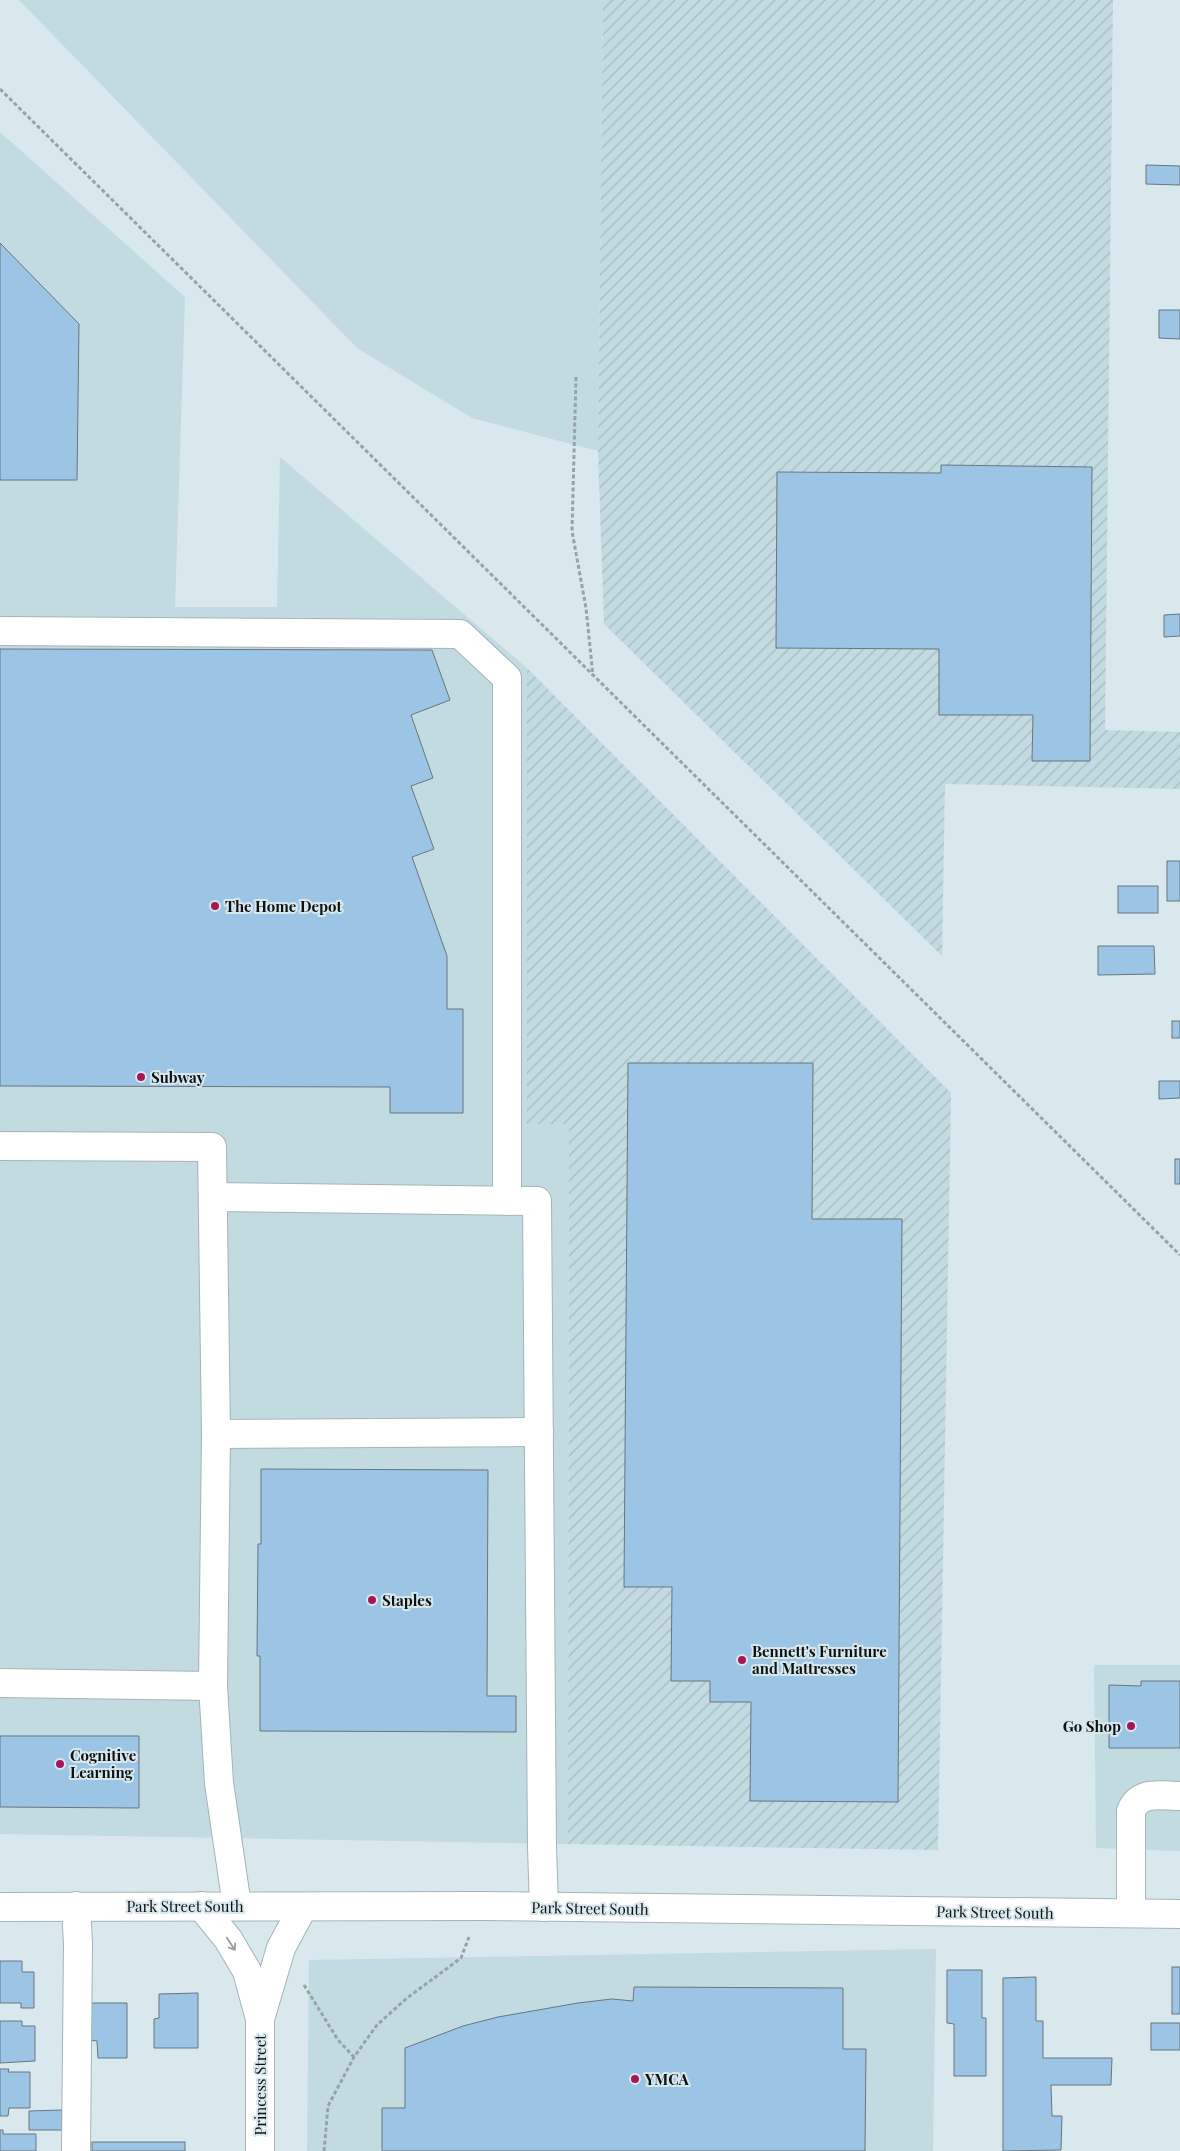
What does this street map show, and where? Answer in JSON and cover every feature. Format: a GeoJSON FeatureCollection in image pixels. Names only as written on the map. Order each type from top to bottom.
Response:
{"type":"FeatureCollection","features":[{"type":"Feature","properties":{"kind":"main road"},"geometry":{"type":"LineString","coordinates":[[0,631],[460,634],[507,678],[507,1201]]}},
{"type":"Feature","properties":{"kind":"main road"},"geometry":{"type":"LineString","coordinates":[[0,1146],[212,1147],[216,1434],[213,1686],[219,1783],[236,1906]]}},
{"type":"Feature","properties":{"kind":"main road"},"geometry":{"type":"LineString","coordinates":[[214,1196],[537,1201],[544,1907]]}},
{"type":"Feature","properties":{"kind":"main road"},"geometry":{"type":"LineString","coordinates":[[216,1434],[539,1432]]}},
{"type":"Feature","properties":{"kind":"main road"},"geometry":{"type":"LineString","coordinates":[[0,1683],[213,1686]]}},
{"type":"Feature","properties":{"kind":"main road"},"geometry":{"type":"LineString","coordinates":[[1131,1913],[1131,1811],[1135,1802],[1142,1796],[1180,1796]]}},
{"type":"Feature","properties":{"kind":"main road"},"geometry":{"type":"LineString","coordinates":[[76,1906],[78,1944],[76,2151]]}},
{"type":"Feature","properties":{"kind":"main road","name":"Princess Street"},"geometry":{"type":"LineString","coordinates":[[201,1906],[228,1939],[247,1971],[260,2020],[260,2151]]}},
{"type":"Feature","properties":{"kind":"main road","name":"Park Street South"},"geometry":{"type":"LineString","coordinates":[[0,1907],[482,1906],[1180,1914]]}},
{"type":"Feature","properties":{"kind":"main road","name":"Princess Street"},"geometry":{"type":"LineString","coordinates":[[260,2020],[281,1948],[303,1907]]}},
{"type":"Feature","properties":{"kind":"path"},"geometry":{"type":"LineString","coordinates":[[0,90],[1180,1255]]}},
{"type":"Feature","properties":{"kind":"path"},"geometry":{"type":"LineString","coordinates":[[576,377],[572,532],[586,608],[593,676]]}},
{"type":"Feature","properties":{"kind":"path"},"geometry":{"type":"LineString","coordinates":[[324,2151],[328,2106],[354,2057],[377,2024],[407,1998],[460,1958],[482,1906]]}},
{"type":"Feature","properties":{"kind":"path"},"geometry":{"type":"LineString","coordinates":[[281,1948],[338,2040],[354,2057]]}},
{"type":"Feature","properties":{"kind":"shaded area"},"geometry":{"type":"Polygon","coordinates":[[[19,0],[603,0],[598,451],[472,418],[357,348],[19,0]]]}},
{"type":"Feature","properties":{"kind":"shaded area"},"geometry":{"type":"Polygon","coordinates":[[[603,0],[1113,0],[1105,730],[1180,732],[1180,789],[945,784],[942,956],[604,624],[598,451],[603,0]]]}},
{"type":"Feature","properties":{"kind":"shaded area"},"geometry":{"type":"Polygon","coordinates":[[[0,132],[185,297],[175,607],[277,607],[280,457],[527,668],[527,1124],[569,1124],[568,1844],[0,1834],[0,132]]]}},
{"type":"Feature","properties":{"kind":"shaded area"},"geometry":{"type":"Polygon","coordinates":[[[527,668],[951,1093],[938,1850],[568,1844],[569,1124],[527,1124],[527,668]]]}},
{"type":"Feature","properties":{"kind":"shaded area"},"geometry":{"type":"Polygon","coordinates":[[[1094,1665],[1180,1665],[1180,1851],[1096,1848],[1094,1665]]]}},
{"type":"Feature","properties":{"kind":"shaded area"},"geometry":{"type":"Polygon","coordinates":[[[936,1949],[933,2151],[307,2151],[309,1960],[936,1949]]]}},
{"type":"Feature","properties":{"kind":"building"},"geometry":{"type":"Polygon","coordinates":[[[1146,165],[1180,166],[1180,185],[1146,184],[1146,165]]]}},
{"type":"Feature","properties":{"kind":"building"},"geometry":{"type":"Polygon","coordinates":[[[0,243],[79,324],[77,480],[0,480],[0,243]]]}},
{"type":"Feature","properties":{"kind":"building"},"geometry":{"type":"Polygon","coordinates":[[[1159,310],[1180,310],[1180,339],[1159,338],[1159,310]]]}},
{"type":"Feature","properties":{"kind":"building"},"geometry":{"type":"Polygon","coordinates":[[[941,465],[1092,467],[1090,761],[1032,761],[1033,715],[939,715],[939,649],[776,648],[777,472],[941,473],[941,465]]]}},
{"type":"Feature","properties":{"kind":"building"},"geometry":{"type":"Polygon","coordinates":[[[1180,614],[1180,636],[1164,637],[1164,615],[1180,614]]]}},
{"type":"Feature","properties":{"kind":"building","name":"The Home Depot"},"geometry":{"type":"Polygon","coordinates":[[[0,649],[432,650],[450,700],[411,715],[433,778],[411,786],[434,849],[412,857],[447,956],[447,1009],[463,1009],[463,1113],[390,1113],[390,1087],[0,1086],[0,649]]]}},
{"type":"Feature","properties":{"kind":"building"},"geometry":{"type":"Polygon","coordinates":[[[1167,861],[1180,861],[1180,901],[1167,901],[1167,861]]]}},
{"type":"Feature","properties":{"kind":"building"},"geometry":{"type":"Polygon","coordinates":[[[1118,886],[1158,886],[1158,913],[1118,913],[1118,886]]]}},
{"type":"Feature","properties":{"kind":"building"},"geometry":{"type":"Polygon","coordinates":[[[1098,946],[1154,946],[1155,974],[1098,975],[1098,946]]]}},
{"type":"Feature","properties":{"kind":"building"},"geometry":{"type":"Polygon","coordinates":[[[1172,1021],[1180,1021],[1180,1038],[1172,1038],[1172,1021]]]}},
{"type":"Feature","properties":{"kind":"building"},"geometry":{"type":"Polygon","coordinates":[[[628,1063],[813,1063],[812,1219],[902,1219],[898,1802],[750,1801],[751,1702],[710,1702],[710,1681],[671,1681],[672,1587],[624,1587],[628,1063]]]}},
{"type":"Feature","properties":{"kind":"building"},"geometry":{"type":"Polygon","coordinates":[[[1159,1081],[1180,1081],[1180,1098],[1159,1099],[1159,1081]]]}},
{"type":"Feature","properties":{"kind":"building"},"geometry":{"type":"Polygon","coordinates":[[[1175,1159],[1180,1159],[1180,1184],[1175,1184],[1175,1159]]]}},
{"type":"Feature","properties":{"kind":"building","name":"Staples"},"geometry":{"type":"Polygon","coordinates":[[[261,1469],[488,1470],[487,1696],[516,1696],[516,1732],[260,1731],[260,1656],[257,1656],[258,1544],[261,1544],[261,1469]]]}},
{"type":"Feature","properties":{"kind":"building"},"geometry":{"type":"Polygon","coordinates":[[[1141,1681],[1180,1681],[1180,1748],[1109,1748],[1109,1685],[1141,1686],[1141,1681]]]}},
{"type":"Feature","properties":{"kind":"building"},"geometry":{"type":"Polygon","coordinates":[[[0,1736],[139,1736],[139,1808],[0,1807],[0,1736]]]}},
{"type":"Feature","properties":{"kind":"building"},"geometry":{"type":"Polygon","coordinates":[[[0,1961],[22,1961],[22,1972],[34,1972],[34,2008],[21,2008],[21,2003],[0,2003],[0,1961]]]}},
{"type":"Feature","properties":{"kind":"building"},"geometry":{"type":"Polygon","coordinates":[[[1172,1967],[1180,1967],[1180,2014],[1172,2014],[1172,1967]]]}},
{"type":"Feature","properties":{"kind":"building"},"geometry":{"type":"Polygon","coordinates":[[[947,1970],[982,1970],[982,2018],[986,2018],[986,2076],[954,2076],[954,2024],[947,2023],[947,1970]]]}},
{"type":"Feature","properties":{"kind":"building"},"geometry":{"type":"Polygon","coordinates":[[[1036,1977],[1036,2021],[1043,2021],[1043,2058],[1112,2058],[1111,2085],[1051,2085],[1052,2116],[1062,2116],[1061,2150],[1003,2151],[1003,1978],[1036,1977]]]}},
{"type":"Feature","properties":{"kind":"building","name":"YMCA"},"geometry":{"type":"Polygon","coordinates":[[[634,1987],[843,1988],[843,2049],[866,2049],[865,2151],[382,2151],[382,2108],[405,2108],[405,2048],[463,2026],[498,2017],[578,2003],[612,1999],[633,2001],[634,1987]]]}},
{"type":"Feature","properties":{"kind":"building"},"geometry":{"type":"Polygon","coordinates":[[[198,1993],[198,2048],[154,2048],[154,2019],[159,2018],[159,1994],[198,1993]]]}},
{"type":"Feature","properties":{"kind":"building"},"geometry":{"type":"Polygon","coordinates":[[[87,2003],[127,2003],[127,2058],[98,2058],[97,2041],[87,2040],[87,2003]]]}},
{"type":"Feature","properties":{"kind":"building"},"geometry":{"type":"Polygon","coordinates":[[[0,2021],[22,2021],[22,2026],[35,2026],[35,2061],[0,2063],[0,2021]]]}},
{"type":"Feature","properties":{"kind":"building"},"geometry":{"type":"Polygon","coordinates":[[[1151,2023],[1180,2023],[1180,2050],[1151,2050],[1151,2023]]]}},
{"type":"Feature","properties":{"kind":"building"},"geometry":{"type":"Polygon","coordinates":[[[0,2069],[9,2069],[8,2072],[30,2072],[30,2108],[9,2108],[8,2116],[0,2116],[0,2069]]]}},
{"type":"Feature","properties":{"kind":"building"},"geometry":{"type":"Polygon","coordinates":[[[62,2110],[62,2130],[29,2130],[29,2111],[62,2110]]]}},
{"type":"Feature","properties":{"kind":"building"},"geometry":{"type":"Polygon","coordinates":[[[0,2130],[3,2130],[3,2134],[36,2134],[36,2151],[0,2151],[0,2130]]]}},
{"type":"Feature","properties":{"kind":"building"},"geometry":{"type":"Polygon","coordinates":[[[92,2142],[185,2142],[185,2151],[92,2151],[92,2142]]]}},
{"type":"Feature","properties":{"kind":"place","name":"The Home Depot"},"geometry":{"type":"Point","coordinates":[215,906]}},
{"type":"Feature","properties":{"kind":"place","name":"Subway"},"geometry":{"type":"Point","coordinates":[141,1077]}},
{"type":"Feature","properties":{"kind":"place","name":"Staples"},"geometry":{"type":"Point","coordinates":[372,1600]}},
{"type":"Feature","properties":{"kind":"place","name":"Bennett's Furniture and Mattresses"},"geometry":{"type":"Point","coordinates":[742,1660]}},
{"type":"Feature","properties":{"kind":"place","name":"Go Shop"},"geometry":{"type":"Point","coordinates":[1131,1726]}},
{"type":"Feature","properties":{"kind":"place","name":"Cognitive Learning"},"geometry":{"type":"Point","coordinates":[60,1764]}},
{"type":"Feature","properties":{"kind":"place","name":"YMCA"},"geometry":{"type":"Point","coordinates":[635,2079]}}]}
